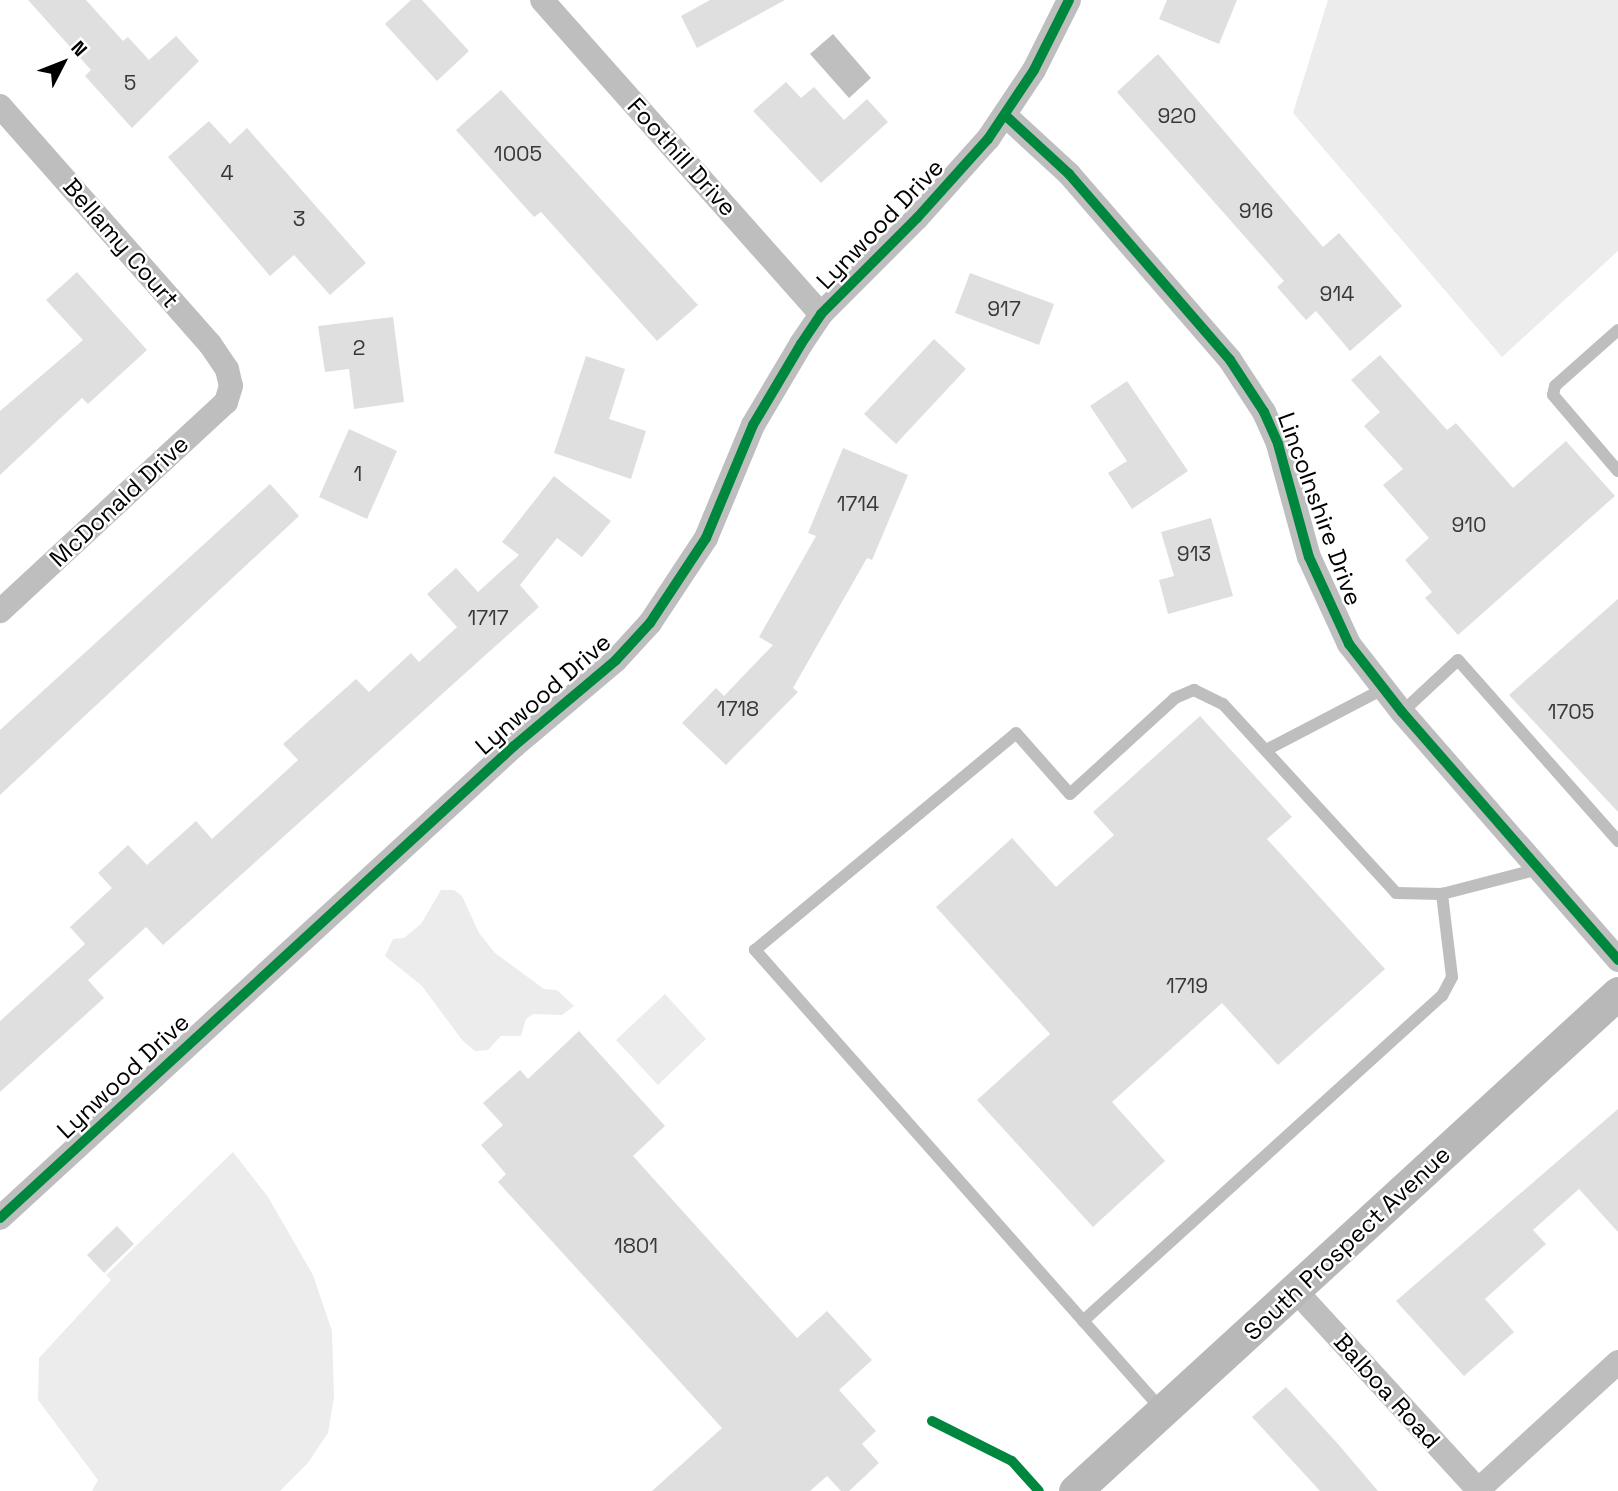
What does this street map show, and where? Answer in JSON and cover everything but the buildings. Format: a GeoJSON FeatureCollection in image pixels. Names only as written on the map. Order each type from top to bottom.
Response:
{"type":"FeatureCollection","features":[{"type":"Feature","properties":{"kind":"main road","name":"South Prospect Avenue"},"geometry":{"type":"LineString","coordinates":[[1075,1491],[1618,993]]}},
{"type":"Feature","properties":{"kind":"street","name":"Foothill Drive"},"geometry":{"type":"LineString","coordinates":[[542,0],[821,314]]}},
{"type":"Feature","properties":{"kind":"street"},"geometry":{"type":"LineString","coordinates":[[1006,116],[1069,0]]}},
{"type":"Feature","properties":{"kind":"street","name":"Bellamy Court"},"geometry":{"type":"LineString","coordinates":[[0,106],[210,344],[227,369],[231,386]]}},
{"type":"Feature","properties":{"kind":"street","name":"Lynwood Drive"},"geometry":{"type":"LineString","coordinates":[[0,1218],[504,755],[616,660],[650,623],[706,538],[753,425],[821,314],[969,163],[1006,116]]}},
{"type":"Feature","properties":{"kind":"street","name":"Lincolnshire Drive"},"geometry":{"type":"LineString","coordinates":[[1006,116],[1069,174],[1230,360],[1264,412],[1278,444],[1324,597],[1349,644],[1402,712],[1618,960]]}},
{"type":"Feature","properties":{"kind":"street","name":"McDonald Drive"},"geometry":{"type":"LineString","coordinates":[[0,611],[226,402],[231,386]]}},
{"type":"Feature","properties":{"kind":"street","name":"Balboa Road"},"geometry":{"type":"LineString","coordinates":[[1296,1291],[1478,1491]]}},
{"type":"Feature","properties":{"kind":"street"},"geometry":{"type":"LineString","coordinates":[[1478,1491],[1618,1362]]}},
{"type":"Feature","properties":{"kind":"lane"},"geometry":{"type":"LineString","coordinates":[[1615,462],[1553,395],[1555,386],[1618,330]]}},
{"type":"Feature","properties":{"kind":"lane"},"geometry":{"type":"LineString","coordinates":[[1402,712],[1458,660],[1618,841]]}},
{"type":"Feature","properties":{"kind":"lane"},"geometry":{"type":"LineString","coordinates":[[1266,750],[1383,689]]}},
{"type":"Feature","properties":{"kind":"lane"},"geometry":{"type":"LineString","coordinates":[[1163,1411],[755,950],[1016,733],[1070,794],[1175,698],[1194,690],[1223,704],[1396,893],[1442,894],[1539,869]]}},
{"type":"Feature","properties":{"kind":"lane"},"geometry":{"type":"LineString","coordinates":[[1083,1321],[1442,996],[1452,977],[1442,894]]}},
{"type":"Feature","properties":{"kind":"shaded area"},"geometry":{"type":"Polygon","coordinates":[[[1328,0],[1618,0],[1618,251],[1502,357],[1293,113],[1328,0]]]}},
{"type":"Feature","properties":{"kind":"shaded area"},"geometry":{"type":"Polygon","coordinates":[[[833,34],[871,78],[849,98],[810,54],[833,34]]]}},
{"type":"Feature","properties":{"kind":"shaded area"},"geometry":{"type":"Polygon","coordinates":[[[441,890],[454,890],[462,896],[479,933],[495,953],[544,989],[557,990],[574,1006],[562,1015],[533,1014],[526,1019],[521,1036],[501,1036],[488,1050],[475,1051],[462,1040],[422,986],[385,956],[393,939],[404,938],[421,924],[441,890]]]}},
{"type":"Feature","properties":{"kind":"shaded area"},"geometry":{"type":"Polygon","coordinates":[[[665,994],[706,1039],[658,1085],[616,1040],[665,994]]]}},
{"type":"Feature","properties":{"kind":"shaded area"},"geometry":{"type":"Polygon","coordinates":[[[233,1152],[268,1197],[313,1275],[332,1331],[334,1397],[328,1433],[307,1464],[280,1491],[92,1491],[98,1480],[38,1400],[39,1358],[111,1280],[106,1275],[233,1152]]]}},
{"type":"Feature","properties":{"kind":"cycle path"},"geometry":{"type":"LineString","coordinates":[[0,1218],[514,746],[616,660],[650,623],[706,538],[753,425],[821,314],[917,218],[988,139],[1034,70],[1069,0]]}},
{"type":"Feature","properties":{"kind":"cycle path"},"geometry":{"type":"LineString","coordinates":[[1006,116],[1069,174],[1230,360],[1264,412],[1278,444],[1309,557],[1349,644],[1402,712],[1618,960]]}},
{"type":"Feature","properties":{"kind":"cycle path"},"geometry":{"type":"LineString","coordinates":[[932,1421],[1012,1461],[1039,1491]]}}]}
